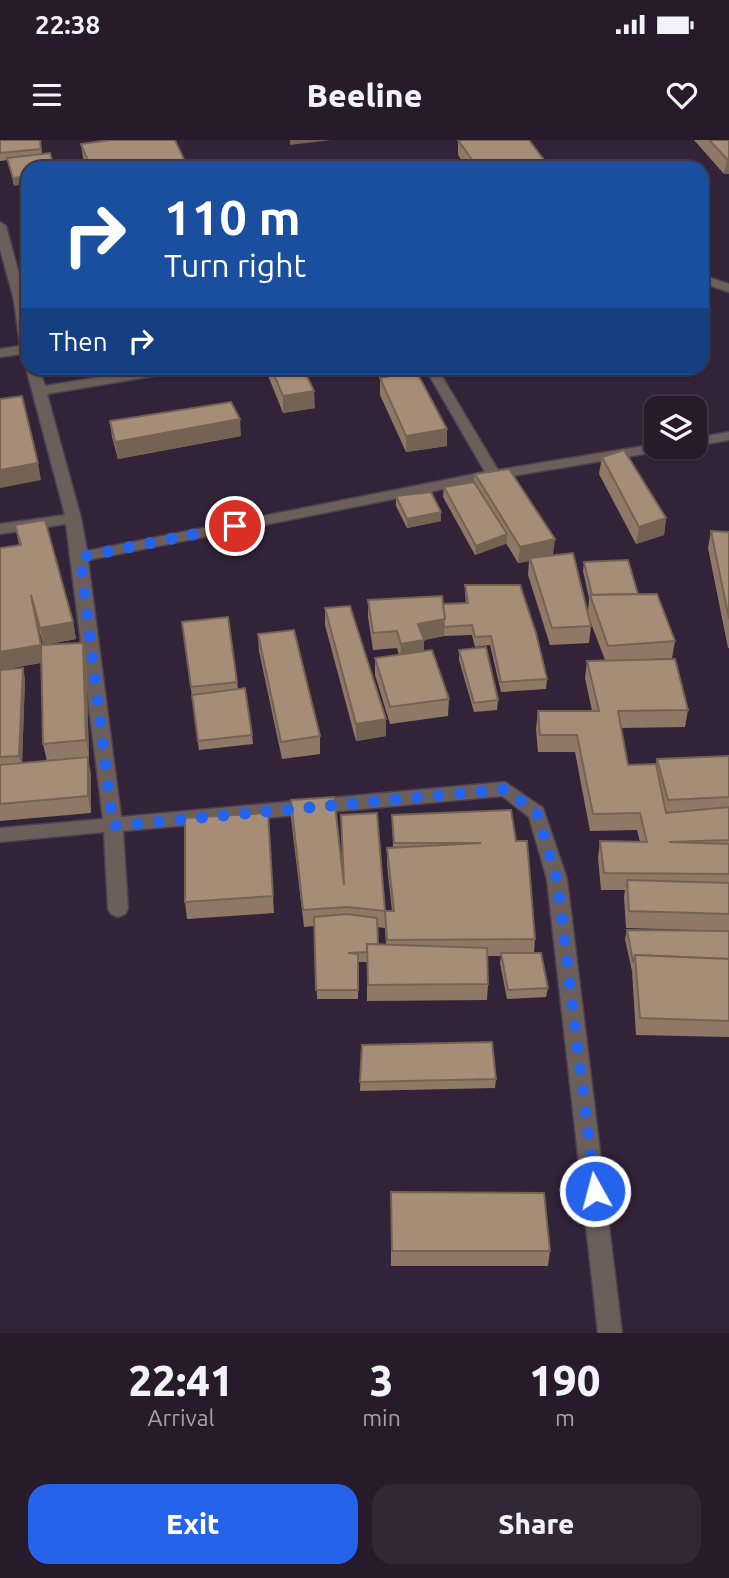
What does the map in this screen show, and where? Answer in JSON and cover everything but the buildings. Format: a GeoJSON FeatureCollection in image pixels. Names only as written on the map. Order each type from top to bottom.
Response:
{"type":"FeatureCollection","features":[{"type":"Feature","properties":{"kind":"street"},"geometry":{"type":"LineString","coordinates":[[0,226],[21,307]]}},
{"type":"Feature","properties":{"kind":"street"},"geometry":{"type":"LineString","coordinates":[[709,281],[729,288]]}},
{"type":"Feature","properties":{"kind":"street"},"geometry":{"type":"LineString","coordinates":[[0,353],[21,351]]}},
{"type":"Feature","properties":{"kind":"street"},"geometry":{"type":"LineString","coordinates":[[35,375],[73,518],[80,557],[113,826],[118,909]]}},
{"type":"Feature","properties":{"kind":"street"},"geometry":{"type":"LineString","coordinates":[[40,391],[135,375]]}},
{"type":"Feature","properties":{"kind":"street"},"geometry":{"type":"LineString","coordinates":[[436,375],[494,475]]}},
{"type":"Feature","properties":{"kind":"street"},"geometry":{"type":"LineString","coordinates":[[707,440],[729,436]]}},
{"type":"Feature","properties":{"kind":"street"},"geometry":{"type":"LineString","coordinates":[[80,557],[494,475],[644,450]]}},
{"type":"Feature","properties":{"kind":"street"},"geometry":{"type":"LineString","coordinates":[[0,529],[73,518]]}},
{"type":"Feature","properties":{"kind":"street"},"geometry":{"type":"LineString","coordinates":[[0,835],[505,789],[537,813],[557,879],[610,1333]]}},
{"type":"Feature","properties":{"kind":"route"},"geometry":{"type":"LineString","coordinates":[[235,526],[80,557],[113,826],[505,789],[537,813],[557,879],[595,1191]]}}]}
